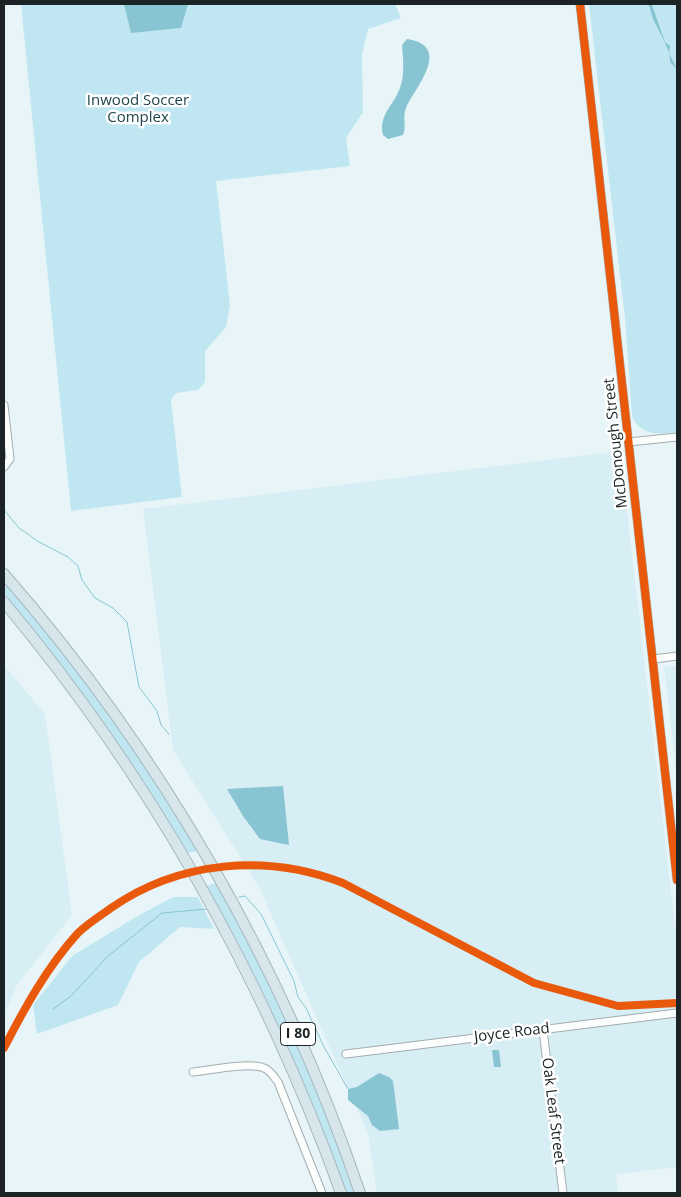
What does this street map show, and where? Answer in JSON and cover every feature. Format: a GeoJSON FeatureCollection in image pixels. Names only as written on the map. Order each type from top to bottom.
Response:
{"type":"FeatureCollection","features":[{"type":"Feature","properties":{"kind":"highway","name":"I 80"},"geometry":{"type":"LineString","coordinates":[[4,574],[107,703],[204,851],[264,963],[297,1033],[331,1112],[360,1193]]}},
{"type":"Feature","properties":{"kind":"highway","name":"I 80"},"geometry":{"type":"LineString","coordinates":[[4,602],[98,723],[184,854],[237,951],[278,1035],[309,1108],[341,1193]]}},
{"type":"Feature","properties":{"kind":"street","name":"McDonough Street"},"geometry":{"type":"LineString","coordinates":[[580,4],[677,880]]}},
{"type":"Feature","properties":{"kind":"street"},"geometry":{"type":"LineString","coordinates":[[4,405],[10,459],[4,468]]}},
{"type":"Feature","properties":{"kind":"street"},"geometry":{"type":"LineString","coordinates":[[629,442],[677,437]]}},
{"type":"Feature","properties":{"kind":"street"},"geometry":{"type":"LineString","coordinates":[[654,659],[677,656]]}},
{"type":"Feature","properties":{"kind":"street","name":"Joyce Road"},"geometry":{"type":"LineString","coordinates":[[346,1054],[677,1013]]}},
{"type":"Feature","properties":{"kind":"street","name":"Oak Leaf Street"},"geometry":{"type":"LineString","coordinates":[[542,1030],[563,1193]]}},
{"type":"Feature","properties":{"kind":"street"},"geometry":{"type":"LineString","coordinates":[[193,1072],[251,1066],[264,1068],[271,1072],[278,1082],[322,1193]]}},
{"type":"Feature","properties":{"kind":"shaded area"},"geometry":{"type":"Polygon","coordinates":[[[124,4],[188,4],[181,28],[131,33],[124,4]]]}},
{"type":"Feature","properties":{"kind":"shaded area"},"geometry":{"type":"Polygon","coordinates":[[[648,4],[652,5],[665,42],[670,46],[669,53],[677,69],[670,62],[667,47],[648,4]]]}},
{"type":"Feature","properties":{"kind":"shaded area"},"geometry":{"type":"Polygon","coordinates":[[[407,39],[421,43],[428,50],[429,59],[422,80],[406,108],[403,135],[388,139],[383,135],[383,122],[387,110],[402,83],[402,45],[407,39]]]}},
{"type":"Feature","properties":{"kind":"shaded area"},"geometry":{"type":"Polygon","coordinates":[[[620,451],[677,943],[677,1167],[616,1174],[618,1193],[377,1193],[368,1134],[259,887],[173,750],[143,509],[620,451]]]}},
{"type":"Feature","properties":{"kind":"shaded area"},"geometry":{"type":"Polygon","coordinates":[[[4,665],[45,714],[72,915],[17,985],[4,1015],[4,665]]]}},
{"type":"Feature","properties":{"kind":"shaded area"},"geometry":{"type":"Polygon","coordinates":[[[677,666],[677,777],[664,667],[677,666]]]}},
{"type":"Feature","properties":{"kind":"shaded area"},"geometry":{"type":"Polygon","coordinates":[[[283,786],[289,845],[260,839],[243,816],[227,789],[283,786]]]}},
{"type":"Feature","properties":{"kind":"shaded area"},"geometry":{"type":"Polygon","coordinates":[[[492,1050],[499,1050],[501,1067],[494,1067],[492,1050]]]}},
{"type":"Feature","properties":{"kind":"shaded area"},"geometry":{"type":"Polygon","coordinates":[[[379,1073],[393,1081],[399,1129],[380,1131],[372,1125],[368,1116],[348,1100],[348,1089],[357,1087],[379,1073]]]}},
{"type":"Feature","properties":{"kind":"green space","name":"Inwood Soccer Complex"},"geometry":{"type":"Polygon","coordinates":[[[21,4],[395,4],[401,18],[368,29],[362,55],[363,112],[346,138],[350,166],[216,181],[230,305],[226,327],[205,351],[205,382],[198,390],[176,393],[171,400],[182,497],[71,511],[21,4]]]}},
{"type":"Feature","properties":{"kind":"green space"},"geometry":{"type":"Polygon","coordinates":[[[589,4],[677,4],[677,433],[657,433],[645,430],[636,423],[632,416],[625,319],[589,4]]]}},
{"type":"Feature","properties":{"kind":"green space"},"geometry":{"type":"Polygon","coordinates":[[[4,579],[57,644],[107,711],[199,851],[188,853],[107,729],[39,639],[4,597],[4,579]]]}},
{"type":"Feature","properties":{"kind":"green space"},"geometry":{"type":"Polygon","coordinates":[[[218,882],[302,1051],[357,1193],[344,1193],[309,1096],[280,1029],[206,886],[218,882]]]}},
{"type":"Feature","properties":{"kind":"green space"},"geometry":{"type":"Polygon","coordinates":[[[174,897],[198,897],[214,929],[180,927],[139,962],[118,1005],[37,1034],[33,1005],[72,956],[141,914],[174,897]]]}},
{"type":"Feature","properties":{"kind":"waterway"},"geometry":{"type":"LineString","coordinates":[[4,510],[19,528],[39,542],[68,557],[78,566],[82,580],[95,598],[113,608],[127,622],[139,687],[157,711],[161,725],[169,734]]}},
{"type":"Feature","properties":{"kind":"waterway"},"geometry":{"type":"LineString","coordinates":[[239,897],[245,896],[261,914],[294,981],[298,997],[306,1008],[324,1047],[348,1089]]}},
{"type":"Feature","properties":{"kind":"waterway"},"geometry":{"type":"LineString","coordinates":[[53,1009],[71,996],[108,956],[162,913],[207,909]]}},
{"type":"Feature","properties":{"kind":"cycle path"},"geometry":{"type":"LineString","coordinates":[[580,4],[677,880]]}},
{"type":"Feature","properties":{"kind":"cycle path"},"geometry":{"type":"LineString","coordinates":[[4,1048],[46,974],[85,926],[137,892],[165,880],[194,872],[224,867],[254,865],[284,868],[314,874],[343,883],[534,983],[618,1006],[677,1003]]}}]}
